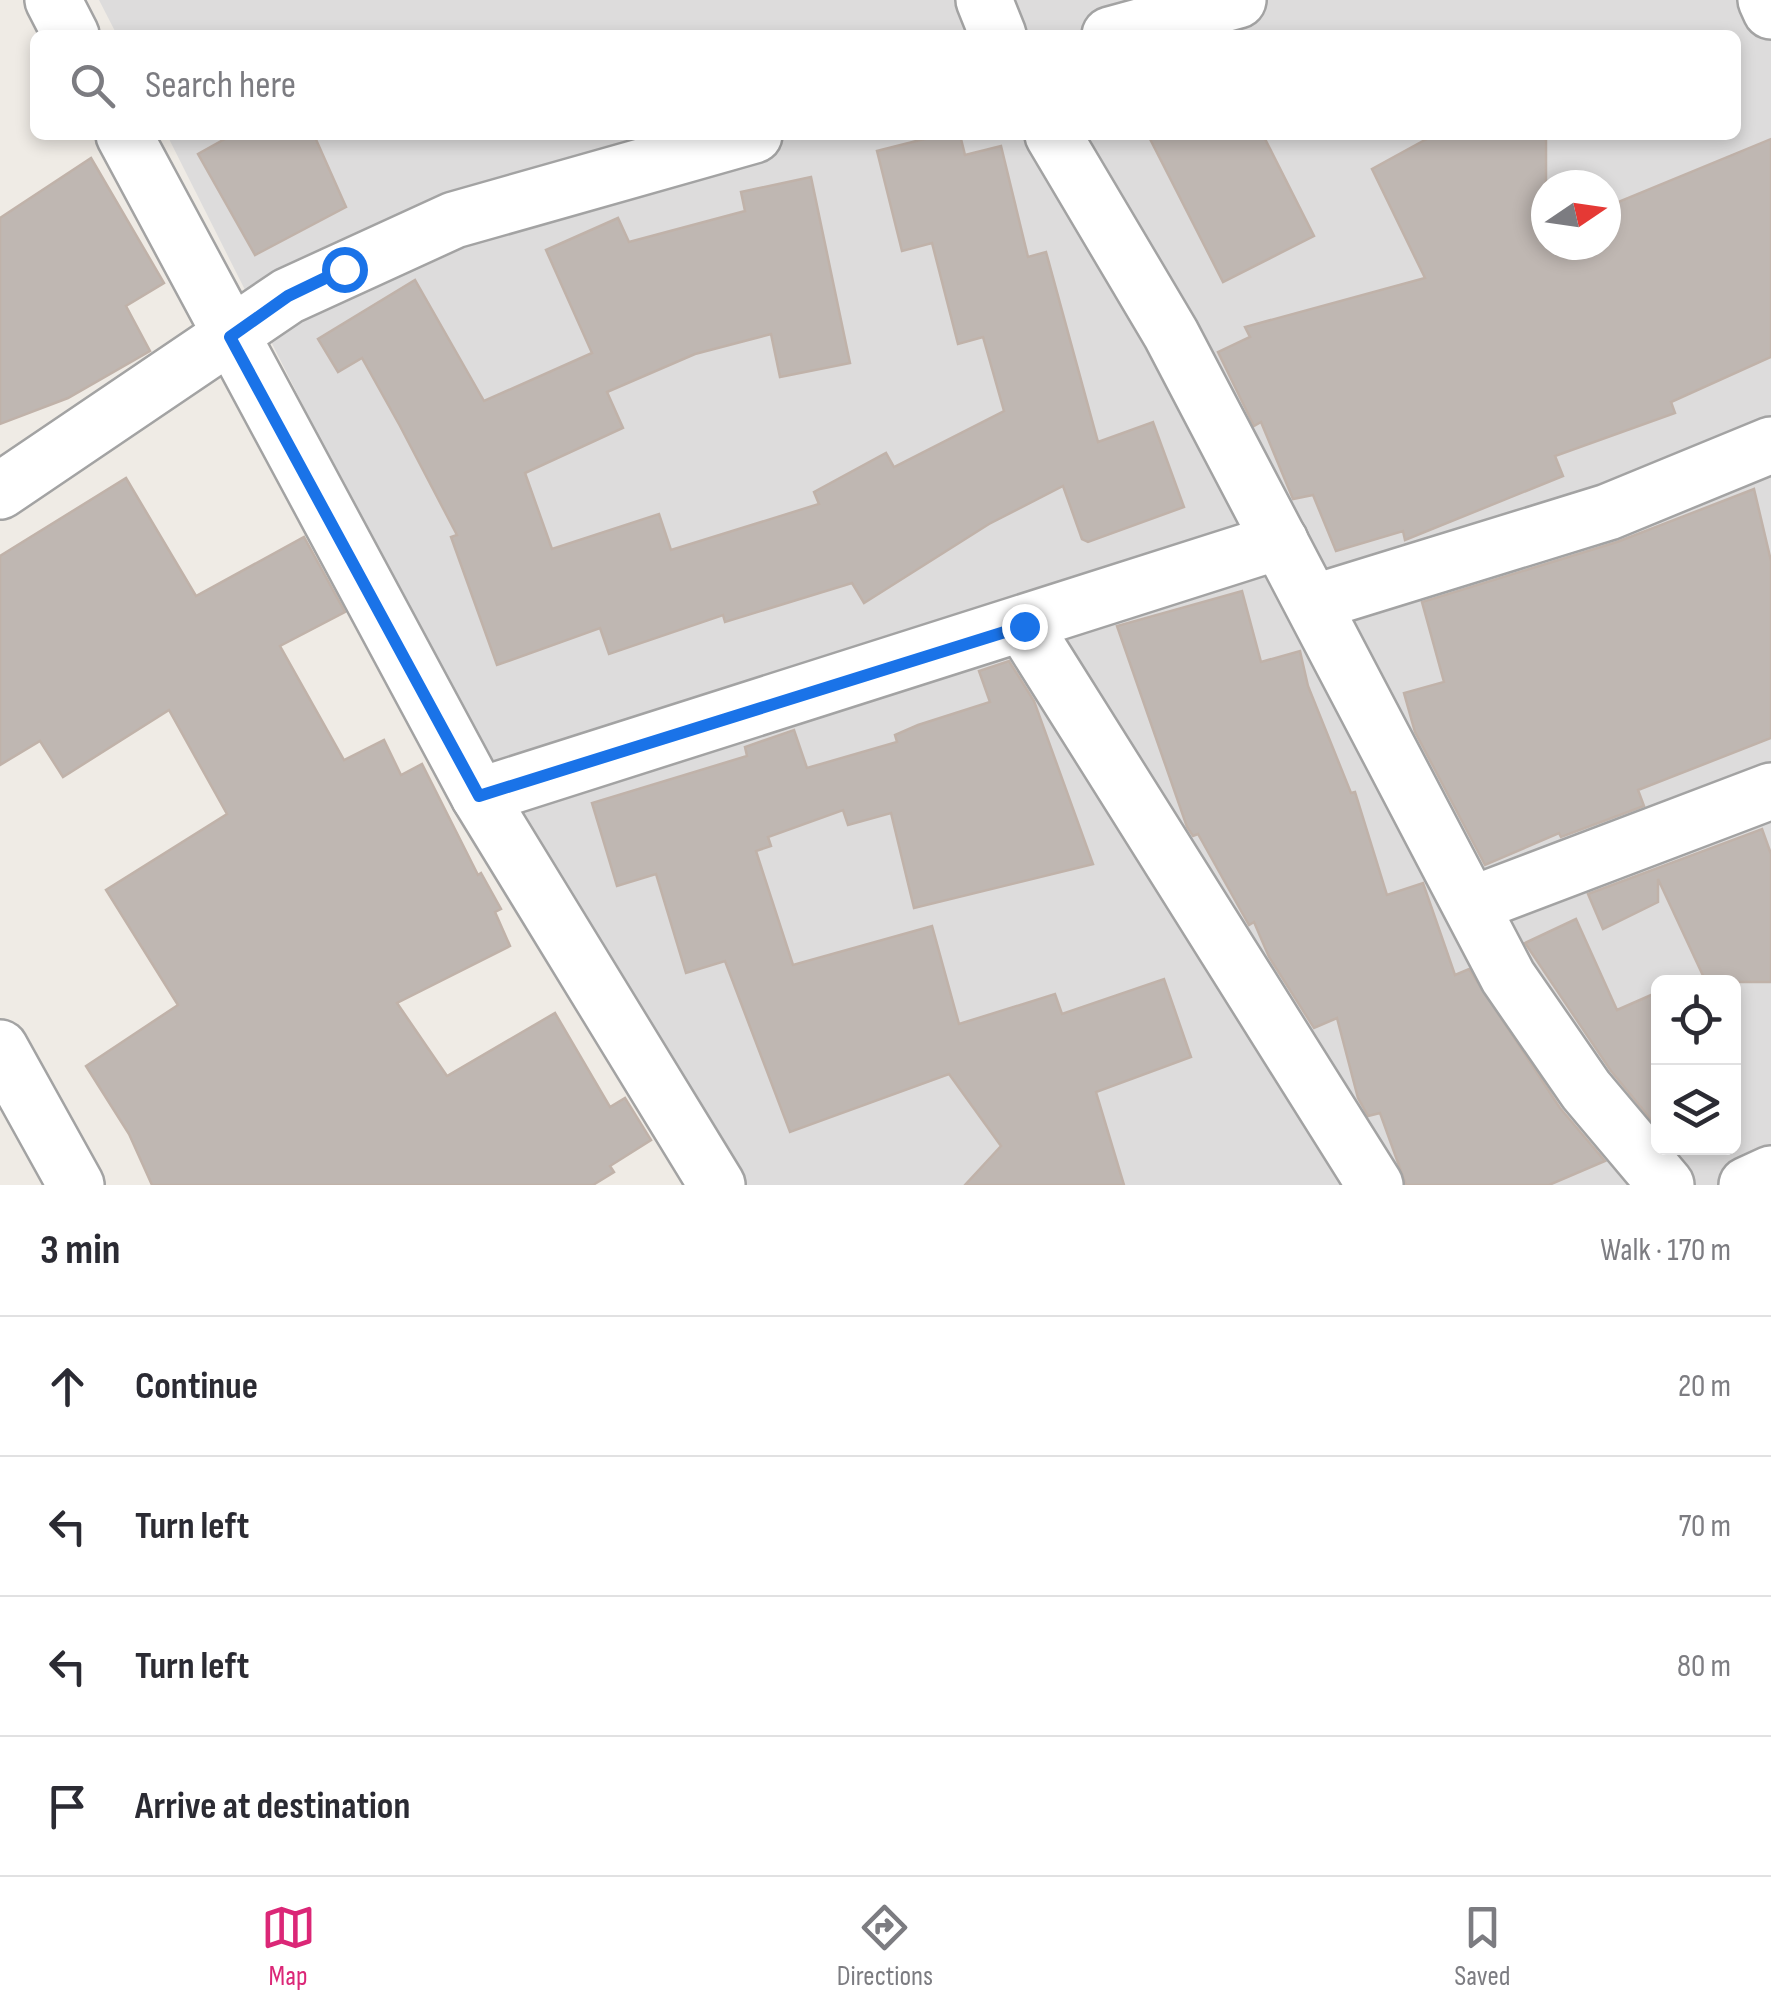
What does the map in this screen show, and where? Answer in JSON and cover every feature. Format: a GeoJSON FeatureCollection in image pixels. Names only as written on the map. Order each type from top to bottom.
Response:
{"type":"FeatureCollection","features":[{"type":"Feature","properties":{"kind":"street"},"geometry":{"type":"LineString","coordinates":[[53,0],[68,30]]}},
{"type":"Feature","properties":{"kind":"street"},"geometry":{"type":"LineString","coordinates":[[984,0],[996,30]]}},
{"type":"Feature","properties":{"kind":"street"},"geometry":{"type":"LineString","coordinates":[[1128,30],[1238,0]]}},
{"type":"Feature","properties":{"kind":"street"},"geometry":{"type":"LineString","coordinates":[[1766,0],[1771,11]]}},
{"type":"Feature","properties":{"kind":"street"},"geometry":{"type":"LineString","coordinates":[[127,140],[479,796],[718,1185]]}},
{"type":"Feature","properties":{"kind":"street"},"geometry":{"type":"LineString","coordinates":[[0,490],[288,296],[454,220],[736,140]]}},
{"type":"Feature","properties":{"kind":"street"},"geometry":{"type":"LineString","coordinates":[[1056,140],[1172,334],[1508,976],[1586,1090],[1666,1185]]}},
{"type":"Feature","properties":{"kind":"street"},"geometry":{"type":"LineString","coordinates":[[1312,602],[1608,512],[1771,445]]}},
{"type":"Feature","properties":{"kind":"street"},"geometry":{"type":"LineString","coordinates":[[479,796],[1024,626],[1280,541]]}},
{"type":"Feature","properties":{"kind":"street"},"geometry":{"type":"LineString","coordinates":[[1024,626],[1375,1185]]}},
{"type":"Feature","properties":{"kind":"street"},"geometry":{"type":"LineString","coordinates":[[1471,905],[1771,791]]}},
{"type":"Feature","properties":{"kind":"street"},"geometry":{"type":"LineString","coordinates":[[0,1048],[76,1185]]}},
{"type":"Feature","properties":{"kind":"street"},"geometry":{"type":"LineString","coordinates":[[1746,1185],[1771,1174]]}},
{"type":"Feature","properties":{"kind":"shaded area"},"geometry":{"type":"Polygon","coordinates":[[[99,0],[1771,0],[1771,1185],[746,1185],[535,866],[170,140],[1741,140],[1741,30],[114,30],[99,0]]]}},
{"type":"Feature","properties":{"kind":"building"},"geometry":{"type":"Polygon","coordinates":[[[1771,139],[1771,357],[1671,402],[1675,413],[1555,456],[1563,476],[1405,540],[1403,531],[1336,551],[1313,495],[1293,499],[1261,422],[1254,426],[1218,352],[1250,337],[1245,327],[1425,278],[1372,169],[1425,140],[1546,140],[1546,170],[1531,170],[1531,260],[1621,260],[1621,201],[1771,139]]]}},
{"type":"Feature","properties":{"kind":"building"},"geometry":{"type":"Polygon","coordinates":[[[223,140],[316,140],[346,207],[255,255],[198,154],[223,140]]]}},
{"type":"Feature","properties":{"kind":"building"},"geometry":{"type":"Polygon","coordinates":[[[920,140],[961,140],[965,155],[1001,146],[1028,257],[1046,252],[1098,442],[1153,422],[1184,507],[1088,542],[1082,539],[1063,486],[989,524],[864,603],[852,583],[725,622],[723,615],[609,654],[600,628],[497,665],[451,537],[457,535],[400,426],[362,358],[338,372],[318,339],[415,280],[484,401],[592,353],[546,250],[618,218],[629,242],[745,211],[741,192],[811,177],[850,363],[780,377],[771,334],[695,354],[607,392],[623,428],[525,473],[552,549],[659,514],[671,550],[819,504],[814,492],[886,453],[894,467],[1004,411],[983,337],[958,344],[932,243],[902,251],[877,151],[920,140]]]}},
{"type":"Feature","properties":{"kind":"building"},"geometry":{"type":"Polygon","coordinates":[[[1151,140],[1266,140],[1314,236],[1223,282],[1151,140]]]}},
{"type":"Feature","properties":{"kind":"building"},"geometry":{"type":"Polygon","coordinates":[[[91,158],[164,283],[126,306],[150,351],[68,398],[0,424],[0,218],[91,158]]]}},
{"type":"Feature","properties":{"kind":"building"},"geometry":{"type":"Polygon","coordinates":[[[126,478],[196,596],[304,537],[345,612],[280,646],[344,760],[384,740],[401,775],[422,764],[478,875],[481,873],[501,909],[495,912],[510,946],[397,1003],[447,1076],[555,1013],[610,1107],[625,1098],[651,1140],[610,1166],[614,1172],[593,1185],[152,1185],[129,1134],[86,1066],[178,1005],[106,890],[227,814],[169,710],[63,777],[40,741],[0,765],[0,556],[126,478]]]}},
{"type":"Feature","properties":{"kind":"building"},"geometry":{"type":"Polygon","coordinates":[[[1754,489],[1771,561],[1771,738],[1638,790],[1644,806],[1561,837],[1559,833],[1485,865],[1415,732],[1404,693],[1444,682],[1422,602],[1617,542],[1754,489]]]}},
{"type":"Feature","properties":{"kind":"building"},"geometry":{"type":"Polygon","coordinates":[[[1242,591],[1261,662],[1300,651],[1308,686],[1351,793],[1355,792],[1387,895],[1423,883],[1455,975],[1469,969],[1560,1108],[1605,1161],[1549,1185],[1406,1185],[1380,1113],[1368,1116],[1358,1098],[1337,1018],[1314,1028],[1269,957],[1254,922],[1249,925],[1198,834],[1193,836],[1187,827],[1117,626],[1242,591]]]}},
{"type":"Feature","properties":{"kind":"building"},"geometry":{"type":"Polygon","coordinates":[[[1009,661],[1034,701],[1093,864],[914,908],[891,813],[848,825],[843,810],[768,837],[771,846],[756,851],[793,965],[932,926],[959,1024],[1055,994],[1062,1014],[1164,979],[1191,1057],[1096,1092],[1124,1185],[965,1185],[1001,1146],[949,1074],[790,1132],[725,961],[686,973],[656,874],[617,886],[592,803],[747,756],[745,747],[794,730],[807,768],[897,742],[895,735],[918,725],[990,702],[979,671],[1009,661]]]}},
{"type":"Feature","properties":{"kind":"building"},"geometry":{"type":"Polygon","coordinates":[[[1762,829],[1771,854],[1771,982],[1741,982],[1741,975],[1703,975],[1658,879],[1658,902],[1603,929],[1588,894],[1762,829]]]}},
{"type":"Feature","properties":{"kind":"building"},"geometry":{"type":"Polygon","coordinates":[[[1576,919],[1617,1010],[1651,995],[1651,1120],[1611,1071],[1525,943],[1576,919]]]}},
{"type":"Feature","properties":{"kind":"route"},"geometry":{"type":"LineString","coordinates":[[344,269],[288,296],[230,337],[479,796],[1024,626]]}}]}
